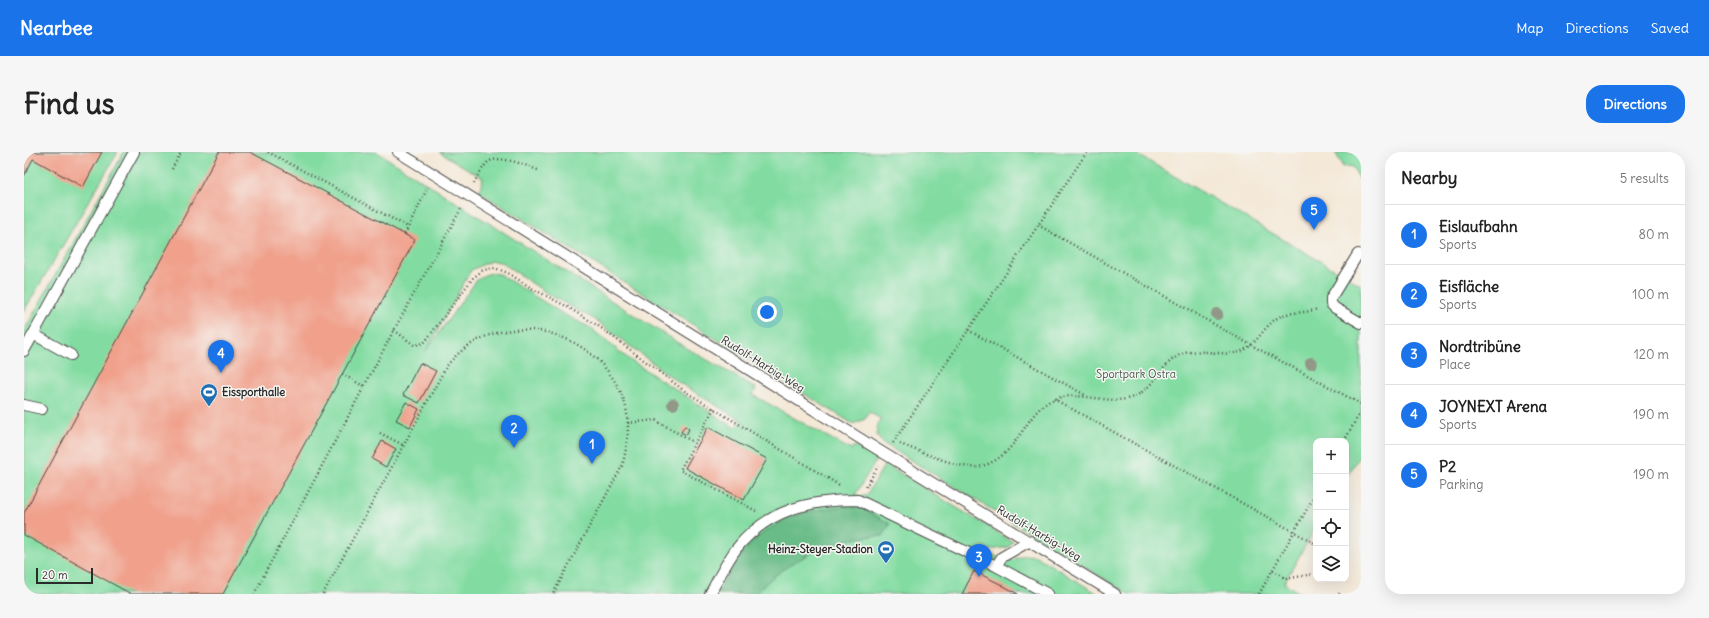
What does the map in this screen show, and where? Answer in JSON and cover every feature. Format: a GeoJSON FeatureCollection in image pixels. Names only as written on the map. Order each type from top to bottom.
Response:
{"type":"FeatureCollection","features":[{"type":"Feature","properties":{"kind":"lane"},"geometry":{"type":"LineString","coordinates":[[24,351],[134,152]]}},
{"type":"Feature","properties":{"kind":"lane","name":"Rudolf-Harbig-Weg"},"geometry":{"type":"LineString","coordinates":[[398,152],[885,454],[1115,594]]}},
{"type":"Feature","properties":{"kind":"lane"},"geometry":{"type":"LineString","coordinates":[[1358,254],[1332,298],[1331,304],[1335,308],[1361,323]]}},
{"type":"Feature","properties":{"kind":"lane"},"geometry":{"type":"LineString","coordinates":[[33,334],[71,355]]}},
{"type":"Feature","properties":{"kind":"lane"},"geometry":{"type":"LineString","coordinates":[[24,405],[42,409]]}},
{"type":"Feature","properties":{"kind":"lane"},"geometry":{"type":"LineString","coordinates":[[710,594],[736,550],[748,537],[770,519],[787,510],[809,503],[860,496],[1048,594]]}},
{"type":"Feature","properties":{"kind":"lane"},"geometry":{"type":"LineString","coordinates":[[996,566],[1002,557],[1030,542]]}},
{"type":"Feature","properties":{"kind":"path"},"geometry":{"type":"LineString","coordinates":[[172,169],[181,152]]}},
{"type":"Feature","properties":{"kind":"path"},"geometry":{"type":"LineString","coordinates":[[268,152],[408,227]]}},
{"type":"Feature","properties":{"kind":"path"},"geometry":{"type":"LineString","coordinates":[[896,438],[1087,152]]}},
{"type":"Feature","properties":{"kind":"path"},"geometry":{"type":"LineString","coordinates":[[254,594],[394,330],[478,176],[488,162],[499,159],[516,162],[540,171]]}},
{"type":"Feature","properties":{"kind":"path"},"geometry":{"type":"LineString","coordinates":[[404,234],[435,174]]}},
{"type":"Feature","properties":{"kind":"path"},"geometry":{"type":"LineString","coordinates":[[1038,225],[1251,346],[1361,404]]}},
{"type":"Feature","properties":{"kind":"path"},"geometry":{"type":"LineString","coordinates":[[394,330],[414,344],[424,343],[473,278],[483,270],[495,268],[508,273],[533,289],[566,306],[594,324],[659,372],[714,408],[842,487],[860,496],[881,461]]}},
{"type":"Feature","properties":{"kind":"path"},"geometry":{"type":"LineString","coordinates":[[894,442],[964,466],[976,467],[994,462],[1008,450],[1040,408],[1054,399],[1086,396],[1129,399],[1144,392],[1172,360],[1181,354],[1191,352],[1240,352],[1251,346],[1267,327],[1280,317],[1308,313],[1331,304]]}},
{"type":"Feature","properties":{"kind":"path"},"geometry":{"type":"LineString","coordinates":[[323,594],[446,367],[455,355],[470,344],[495,333],[520,329],[553,333],[576,343],[594,355],[607,369],[619,388],[625,405],[628,423],[627,450],[622,466],[553,594]]}},
{"type":"Feature","properties":{"kind":"path"},"geometry":{"type":"LineString","coordinates":[[968,330],[1086,396]]}},
{"type":"Feature","properties":{"kind":"path"},"geometry":{"type":"LineString","coordinates":[[342,374],[365,387]]}},
{"type":"Feature","properties":{"kind":"path"},"geometry":{"type":"LineString","coordinates":[[1054,399],[1313,542]]}},
{"type":"Feature","properties":{"kind":"path"},"geometry":{"type":"LineString","coordinates":[[714,408],[680,470],[770,519]]}},
{"type":"Feature","properties":{"kind":"path"},"geometry":{"type":"LineString","coordinates":[[1346,438],[1361,411]]}},
{"type":"Feature","properties":{"kind":"path"},"geometry":{"type":"LineString","coordinates":[[628,423],[655,420],[695,443]]}},
{"type":"Feature","properties":{"kind":"path"},"geometry":{"type":"LineString","coordinates":[[380,433],[403,445]]}},
{"type":"Feature","properties":{"kind":"path"},"geometry":{"type":"LineString","coordinates":[[1259,594],[1313,498]]}},
{"type":"Feature","properties":{"kind":"path"},"geometry":{"type":"LineString","coordinates":[[1273,570],[1286,579],[1312,574]]}},
{"type":"Feature","properties":{"kind":"green space"},"geometry":{"type":"Polygon","coordinates":[[[24,152],[118,152],[24,311],[24,152]]]}},
{"type":"Feature","properties":{"kind":"green space"},"geometry":{"type":"Polygon","coordinates":[[[124,152],[377,152],[678,343],[756,388],[753,395],[851,450],[854,446],[877,459],[855,495],[866,496],[885,464],[1013,542],[1009,547],[990,550],[982,546],[979,551],[1010,561],[1025,555],[1036,556],[1098,594],[24,594],[24,331],[124,152]],[[491,261],[471,270],[426,351],[476,281],[486,274],[499,274],[565,315],[589,327],[630,360],[735,428],[742,421],[678,382],[594,319],[548,294],[501,262],[491,261]]]}},
{"type":"Feature","properties":{"kind":"green space","name":"Sportpark Ostra"},"geometry":{"type":"Polygon","coordinates":[[[439,152],[1133,152],[1361,285],[1361,454],[1349,473],[1349,438],[1313,438],[1313,532],[1284,583],[1301,594],[1129,594],[883,443],[877,434],[878,425],[881,419],[869,412],[865,419],[853,424],[479,192],[483,178],[439,152]]]}},
{"type":"Feature","properties":{"kind":"green space"},"geometry":{"type":"Polygon","coordinates":[[[1335,152],[1361,152],[1361,182],[1352,166],[1343,167],[1335,152]]]}},
{"type":"Feature","properties":{"kind":"green space"},"geometry":{"type":"Polygon","coordinates":[[[849,506],[862,508],[890,524],[883,536],[848,540],[813,552],[781,571],[755,594],[717,594],[744,551],[759,536],[771,528],[795,516],[808,512],[849,506]]]}},
{"type":"Feature","properties":{"kind":"building"},"geometry":{"type":"Polygon","coordinates":[[[24,152],[102,152],[83,187],[33,159],[24,176],[24,152]]]}},
{"type":"Feature","properties":{"kind":"building"},"geometry":{"type":"Polygon","coordinates":[[[219,152],[250,152],[415,240],[223,594],[131,594],[24,535],[24,513],[219,152]]]}},
{"type":"Feature","properties":{"kind":"building"},"geometry":{"type":"Polygon","coordinates":[[[420,363],[436,371],[419,403],[403,395],[420,363]]]}},
{"type":"Feature","properties":{"kind":"building"},"geometry":{"type":"Polygon","coordinates":[[[406,402],[419,409],[410,427],[396,420],[406,402]]]}},
{"type":"Feature","properties":{"kind":"building"},"geometry":{"type":"Polygon","coordinates":[[[685,426],[689,429],[686,435],[681,432],[685,426]]]}},
{"type":"Feature","properties":{"kind":"building"},"geometry":{"type":"Polygon","coordinates":[[[708,427],[767,459],[744,500],[685,468],[708,427]]]}},
{"type":"Feature","properties":{"kind":"building"},"geometry":{"type":"Polygon","coordinates":[[[382,441],[396,449],[386,467],[372,459],[382,441]]]}},
{"type":"Feature","properties":{"kind":"building"},"geometry":{"type":"Polygon","coordinates":[[[974,571],[1000,584],[1018,594],[962,594],[974,571]]]}},
{"type":"Feature","properties":{"kind":"place","name":"P2"},"geometry":{"type":"Point","coordinates":[1314,230]}},
{"type":"Feature","properties":{"kind":"place","name":"JOYNEXT Arena"},"geometry":{"type":"Point","coordinates":[221,373]}},
{"type":"Feature","properties":{"kind":"place","name":"Eissporthalle"},"geometry":{"type":"Point","coordinates":[209,407]}},
{"type":"Feature","properties":{"kind":"place","name":"Eisfläche"},"geometry":{"type":"Point","coordinates":[514,448]}},
{"type":"Feature","properties":{"kind":"place","name":"Eislaufbahn"},"geometry":{"type":"Point","coordinates":[592,464]}},
{"type":"Feature","properties":{"kind":"place","name":"Heinz-Steyer-Stadion"},"geometry":{"type":"Point","coordinates":[886,564]}},
{"type":"Feature","properties":{"kind":"place","name":"Nordtribüne"},"geometry":{"type":"Point","coordinates":[979,577]}}]}
